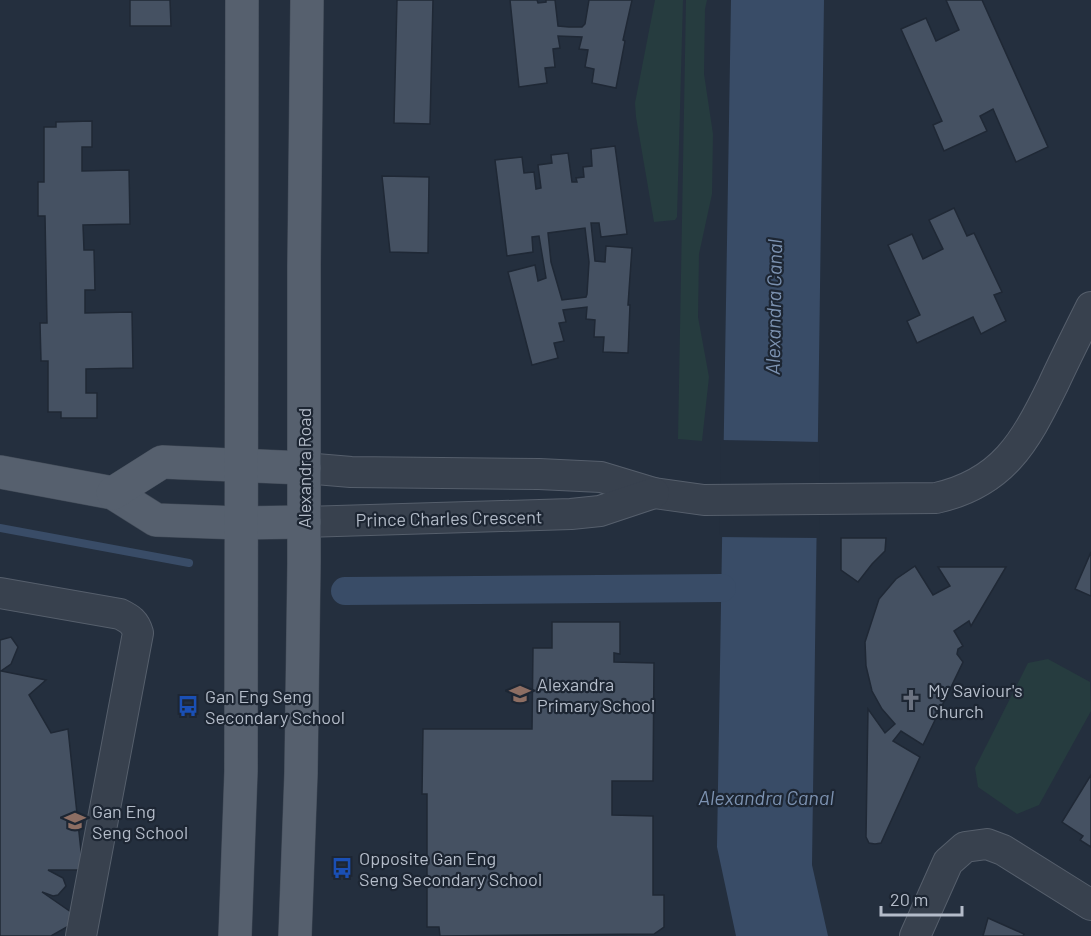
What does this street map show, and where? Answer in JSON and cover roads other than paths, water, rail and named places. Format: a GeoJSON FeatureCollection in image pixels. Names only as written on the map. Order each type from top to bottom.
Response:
{"type":"FeatureCollection","features":[{"type":"Feature","properties":{"kind":"main road"},"geometry":{"type":"LineString","coordinates":[[235,936],[241,771],[242,0]]}},
{"type":"Feature","properties":{"kind":"main road","name":"Alexandra Road"},"geometry":{"type":"LineString","coordinates":[[295,936],[301,773],[307,0]]}},
{"type":"Feature","properties":{"kind":"main road","name":"Prince Charles Crescent"},"geometry":{"type":"LineString","coordinates":[[304,468],[162,462],[113,493],[156,520],[240,523],[304,522]]}},
{"type":"Feature","properties":{"kind":"main road"},"geometry":{"type":"LineString","coordinates":[[0,472],[113,493]]}},
{"type":"Feature","properties":{"kind":"street","name":"Prince Charles Crescent"},"geometry":{"type":"LineString","coordinates":[[304,468],[351,472],[601,477],[654,493],[704,500],[936,498],[958,493],[979,483],[1004,464],[1022,442],[1091,306]]}},
{"type":"Feature","properties":{"kind":"street","name":"Prince Charles Crescent"},"geometry":{"type":"LineString","coordinates":[[304,522],[571,514],[600,511],[654,493]]}},
{"type":"Feature","properties":{"kind":"street"},"geometry":{"type":"LineString","coordinates":[[0,593],[120,614],[131,619],[138,633],[81,936]]}},
{"type":"Feature","properties":{"kind":"street"},"geometry":{"type":"LineString","coordinates":[[915,936],[948,862],[965,847],[987,843],[1003,850],[1091,904]]}},
{"type":"Feature","properties":{"kind":"water","name":"Alexandra Canal"},"geometry":{"type":"Polygon","coordinates":[[[731,0],[824,0],[812,865],[828,936],[736,936],[717,847],[731,0]]]}},
{"type":"Feature","properties":{"kind":"waterway"},"geometry":{"type":"LineString","coordinates":[[0,528],[189,563]]}},
{"type":"Feature","properties":{"kind":"waterway"},"geometry":{"type":"LineString","coordinates":[[345,591],[722,588]]}},
{"type":"Feature","properties":{"kind":"place","name":"Alexandra Primary School"},"geometry":{"type":"Point","coordinates":[520,694]}},
{"type":"Feature","properties":{"kind":"place","name":"My Saviour's Church"},"geometry":{"type":"Point","coordinates":[911,700]}},
{"type":"Feature","properties":{"kind":"place","name":"Gan Eng Seng Secondary School"},"geometry":{"type":"Point","coordinates":[188,706]}},
{"type":"Feature","properties":{"kind":"place","name":"Gan Eng Seng School"},"geometry":{"type":"Point","coordinates":[75,821]}},
{"type":"Feature","properties":{"kind":"place","name":"Opposite Gan Eng Seng Secondary School"},"geometry":{"type":"Point","coordinates":[342,868]}}]}
